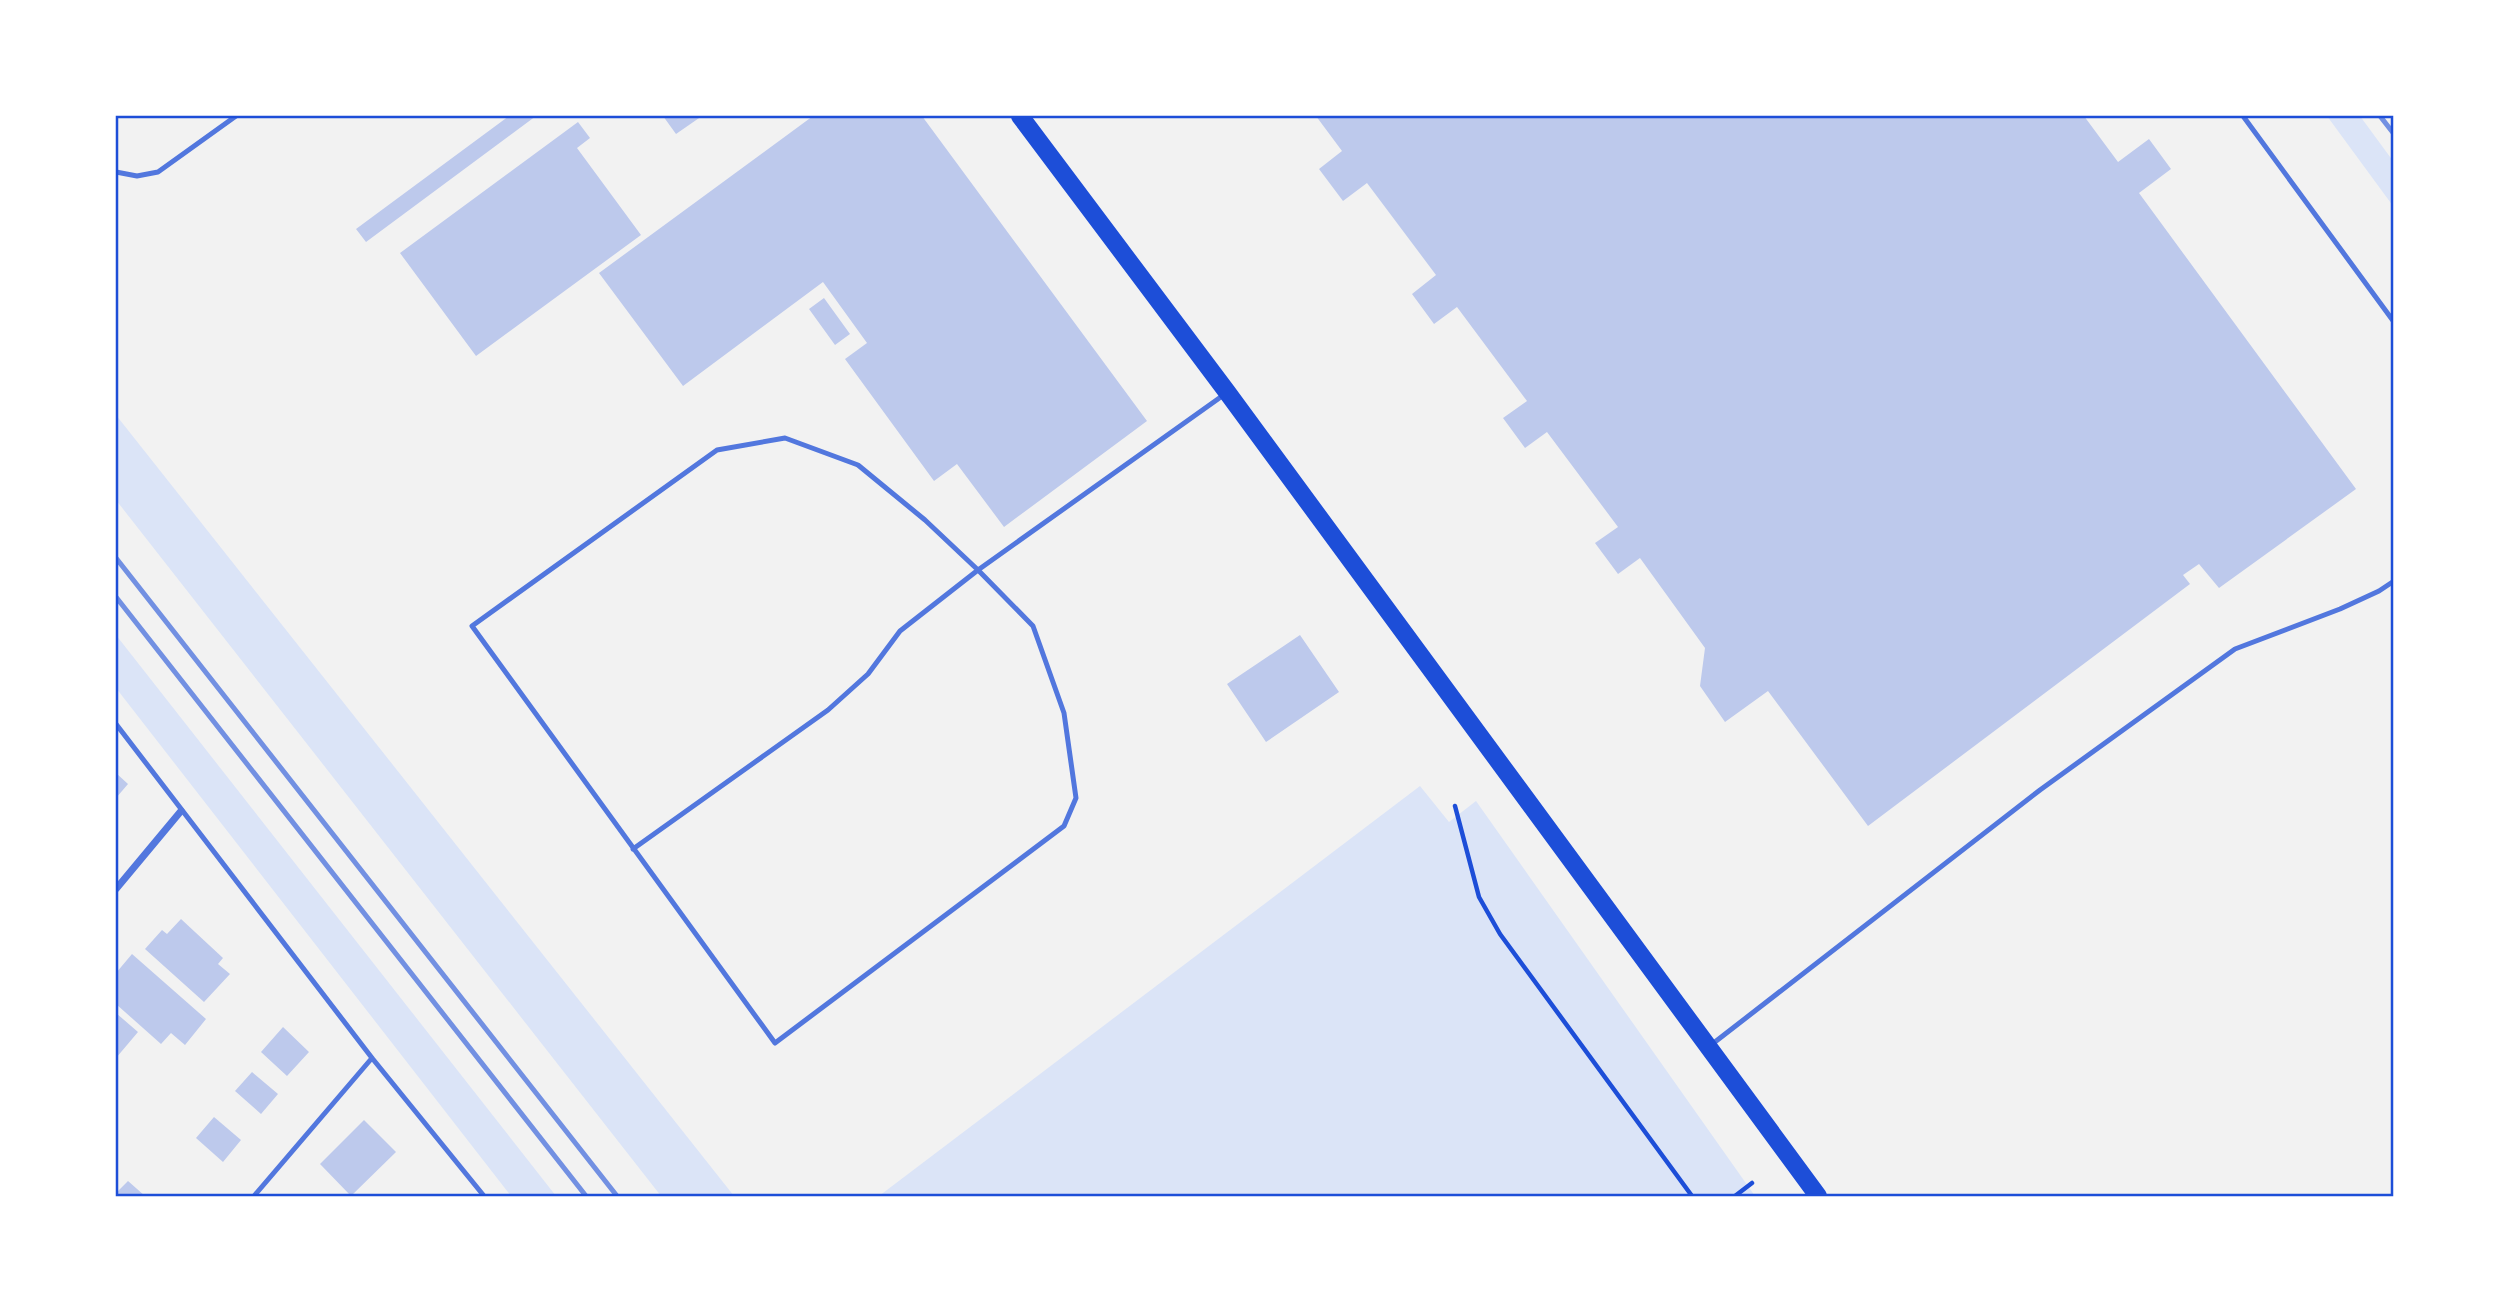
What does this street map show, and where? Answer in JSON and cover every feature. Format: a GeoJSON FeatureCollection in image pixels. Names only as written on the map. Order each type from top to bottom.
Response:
{"type":"FeatureCollection","features":[{"type":"Feature","properties":{"kind":"main road"},"geometry":{"type":"LineString","coordinates":[[1020,116],[1227,392],[1818,1196]]}},
{"type":"Feature","properties":{"kind":"street"},"geometry":{"type":"LineString","coordinates":[[116,889],[181,811]]}},
{"type":"Feature","properties":{"kind":"lane"},"geometry":{"type":"LineString","coordinates":[[116,172],[137,176],[158,172],[236,116]]}},
{"type":"Feature","properties":{"kind":"lane"},"geometry":{"type":"LineString","coordinates":[[2242,116],[2393,322]]}},
{"type":"Feature","properties":{"kind":"lane"},"geometry":{"type":"LineString","coordinates":[[634,849],[828,710],[868,674],[900,631],[978,570],[1227,392]]}},
{"type":"Feature","properties":{"kind":"lane"},"geometry":{"type":"LineString","coordinates":[[785,438],[858,465],[925,520],[978,570],[1033,626],[1063,713],[1076,799],[1064,826],[775,1043],[472,626],[717,450],[785,438]]}},
{"type":"Feature","properties":{"kind":"lane"},"geometry":{"type":"LineString","coordinates":[[1708,1047],[2040,790],[2235,649],[2340,609],[2379,591],[2393,581]]}},
{"type":"Feature","properties":{"kind":"lane"},"geometry":{"type":"LineString","coordinates":[[116,724],[372,1058],[484,1196]]}},
{"type":"Feature","properties":{"kind":"lane"},"geometry":{"type":"LineString","coordinates":[[254,1196],[372,1058]]}},
{"type":"Feature","properties":{"kind":"path"},"geometry":{"type":"LineString","coordinates":[[1455,806],[1479,897],[1500,934],[1692,1196]]}},
{"type":"Feature","properties":{"kind":"path"},"geometry":{"type":"LineString","coordinates":[[1735,1196],[1752,1183]]}},
{"type":"Feature","properties":{"kind":"shaded area"},"geometry":{"type":"Polygon","coordinates":[[[2327,116],[2360,116],[2393,161],[2393,206],[2327,116]]]}},
{"type":"Feature","properties":{"kind":"shaded area"},"geometry":{"type":"Polygon","coordinates":[[[116,415],[734,1196],[661,1196],[116,500],[116,415]]]}},
{"type":"Feature","properties":{"kind":"shaded area"},"geometry":{"type":"Polygon","coordinates":[[[116,635],[556,1196],[511,1196],[116,688],[116,635]]]}},
{"type":"Feature","properties":{"kind":"shaded area"},"geometry":{"type":"Polygon","coordinates":[[[1420,786],[1449,822],[1476,801],[1755,1196],[879,1196],[1420,786]]]}},
{"type":"Feature","properties":{"kind":"building"},"geometry":{"type":"Polygon","coordinates":[[[509,116],[536,116],[366,242],[356,229],[509,116]]]}},
{"type":"Feature","properties":{"kind":"building"},"geometry":{"type":"Polygon","coordinates":[[[663,116],[702,116],[676,134],[663,116]]]}},
{"type":"Feature","properties":{"kind":"building"},"geometry":{"type":"Polygon","coordinates":[[[813,116],[922,116],[1147,421],[1004,527],[957,464],[934,481],[845,359],[867,343],[823,282],[683,386],[599,273],[813,116]]]}},
{"type":"Feature","properties":{"kind":"building"},"geometry":{"type":"Polygon","coordinates":[[[1316,116],[2084,116],[2118,162],[2149,139],[2171,169],[2139,193],[2356,489],[2219,588],[2199,564],[2183,575],[2190,584],[1868,826],[1768,691],[1725,722],[1700,686],[1705,648],[1640,558],[1618,574],[1595,543],[1618,527],[1547,432],[1525,448],[1503,418],[1527,401],[1457,307],[1434,324],[1412,294],[1436,275],[1367,183],[1343,201],[1319,169],[1342,151],[1316,116]]]}},
{"type":"Feature","properties":{"kind":"building"},"geometry":{"type":"Polygon","coordinates":[[[578,122],[590,138],[577,148],[641,235],[476,356],[400,253],[578,122]]]}},
{"type":"Feature","properties":{"kind":"building"},"geometry":{"type":"Polygon","coordinates":[[[824,298],[850,334],[835,345],[809,309],[824,298]]]}},
{"type":"Feature","properties":{"kind":"building"},"geometry":{"type":"Polygon","coordinates":[[[1300,635],[1339,692],[1266,742],[1227,684],[1300,635]]]}},
{"type":"Feature","properties":{"kind":"building"},"geometry":{"type":"Polygon","coordinates":[[[116,773],[128,784],[116,798],[116,773]]]}},
{"type":"Feature","properties":{"kind":"building"},"geometry":{"type":"Polygon","coordinates":[[[181,919],[223,958],[218,964],[230,974],[204,1002],[145,949],[162,930],[167,934],[181,919]]]}},
{"type":"Feature","properties":{"kind":"building"},"geometry":{"type":"Polygon","coordinates":[[[132,954],[206,1019],[185,1045],[171,1033],[161,1044],[116,1004],[116,973],[132,954]]]}},
{"type":"Feature","properties":{"kind":"building"},"geometry":{"type":"Polygon","coordinates":[[[116,1013],[138,1032],[116,1058],[116,1013]]]}},
{"type":"Feature","properties":{"kind":"building"},"geometry":{"type":"Polygon","coordinates":[[[283,1027],[309,1052],[287,1076],[261,1052],[283,1027]]]}},
{"type":"Feature","properties":{"kind":"building"},"geometry":{"type":"Polygon","coordinates":[[[252,1072],[278,1094],[261,1114],[235,1091],[252,1072]]]}},
{"type":"Feature","properties":{"kind":"building"},"geometry":{"type":"Polygon","coordinates":[[[214,1117],[241,1140],[223,1162],[196,1138],[214,1117]]]}},
{"type":"Feature","properties":{"kind":"building"},"geometry":{"type":"Polygon","coordinates":[[[364,1120],[396,1152],[351,1196],[320,1164],[364,1120]]]}},
{"type":"Feature","properties":{"kind":"building"},"geometry":{"type":"Polygon","coordinates":[[[128,1181],[145,1196],[120,1196],[116,1193],[128,1181]]]}},
{"type":"Feature","properties":{"kind":"railway"},"geometry":{"type":"LineString","coordinates":[[2380,116],[2394,134]]}},
{"type":"Feature","properties":{"kind":"railway"},"geometry":{"type":"LineString","coordinates":[[116,558],[617,1196]]}},
{"type":"Feature","properties":{"kind":"railway"},"geometry":{"type":"LineString","coordinates":[[116,597],[586,1196]]}}]}
